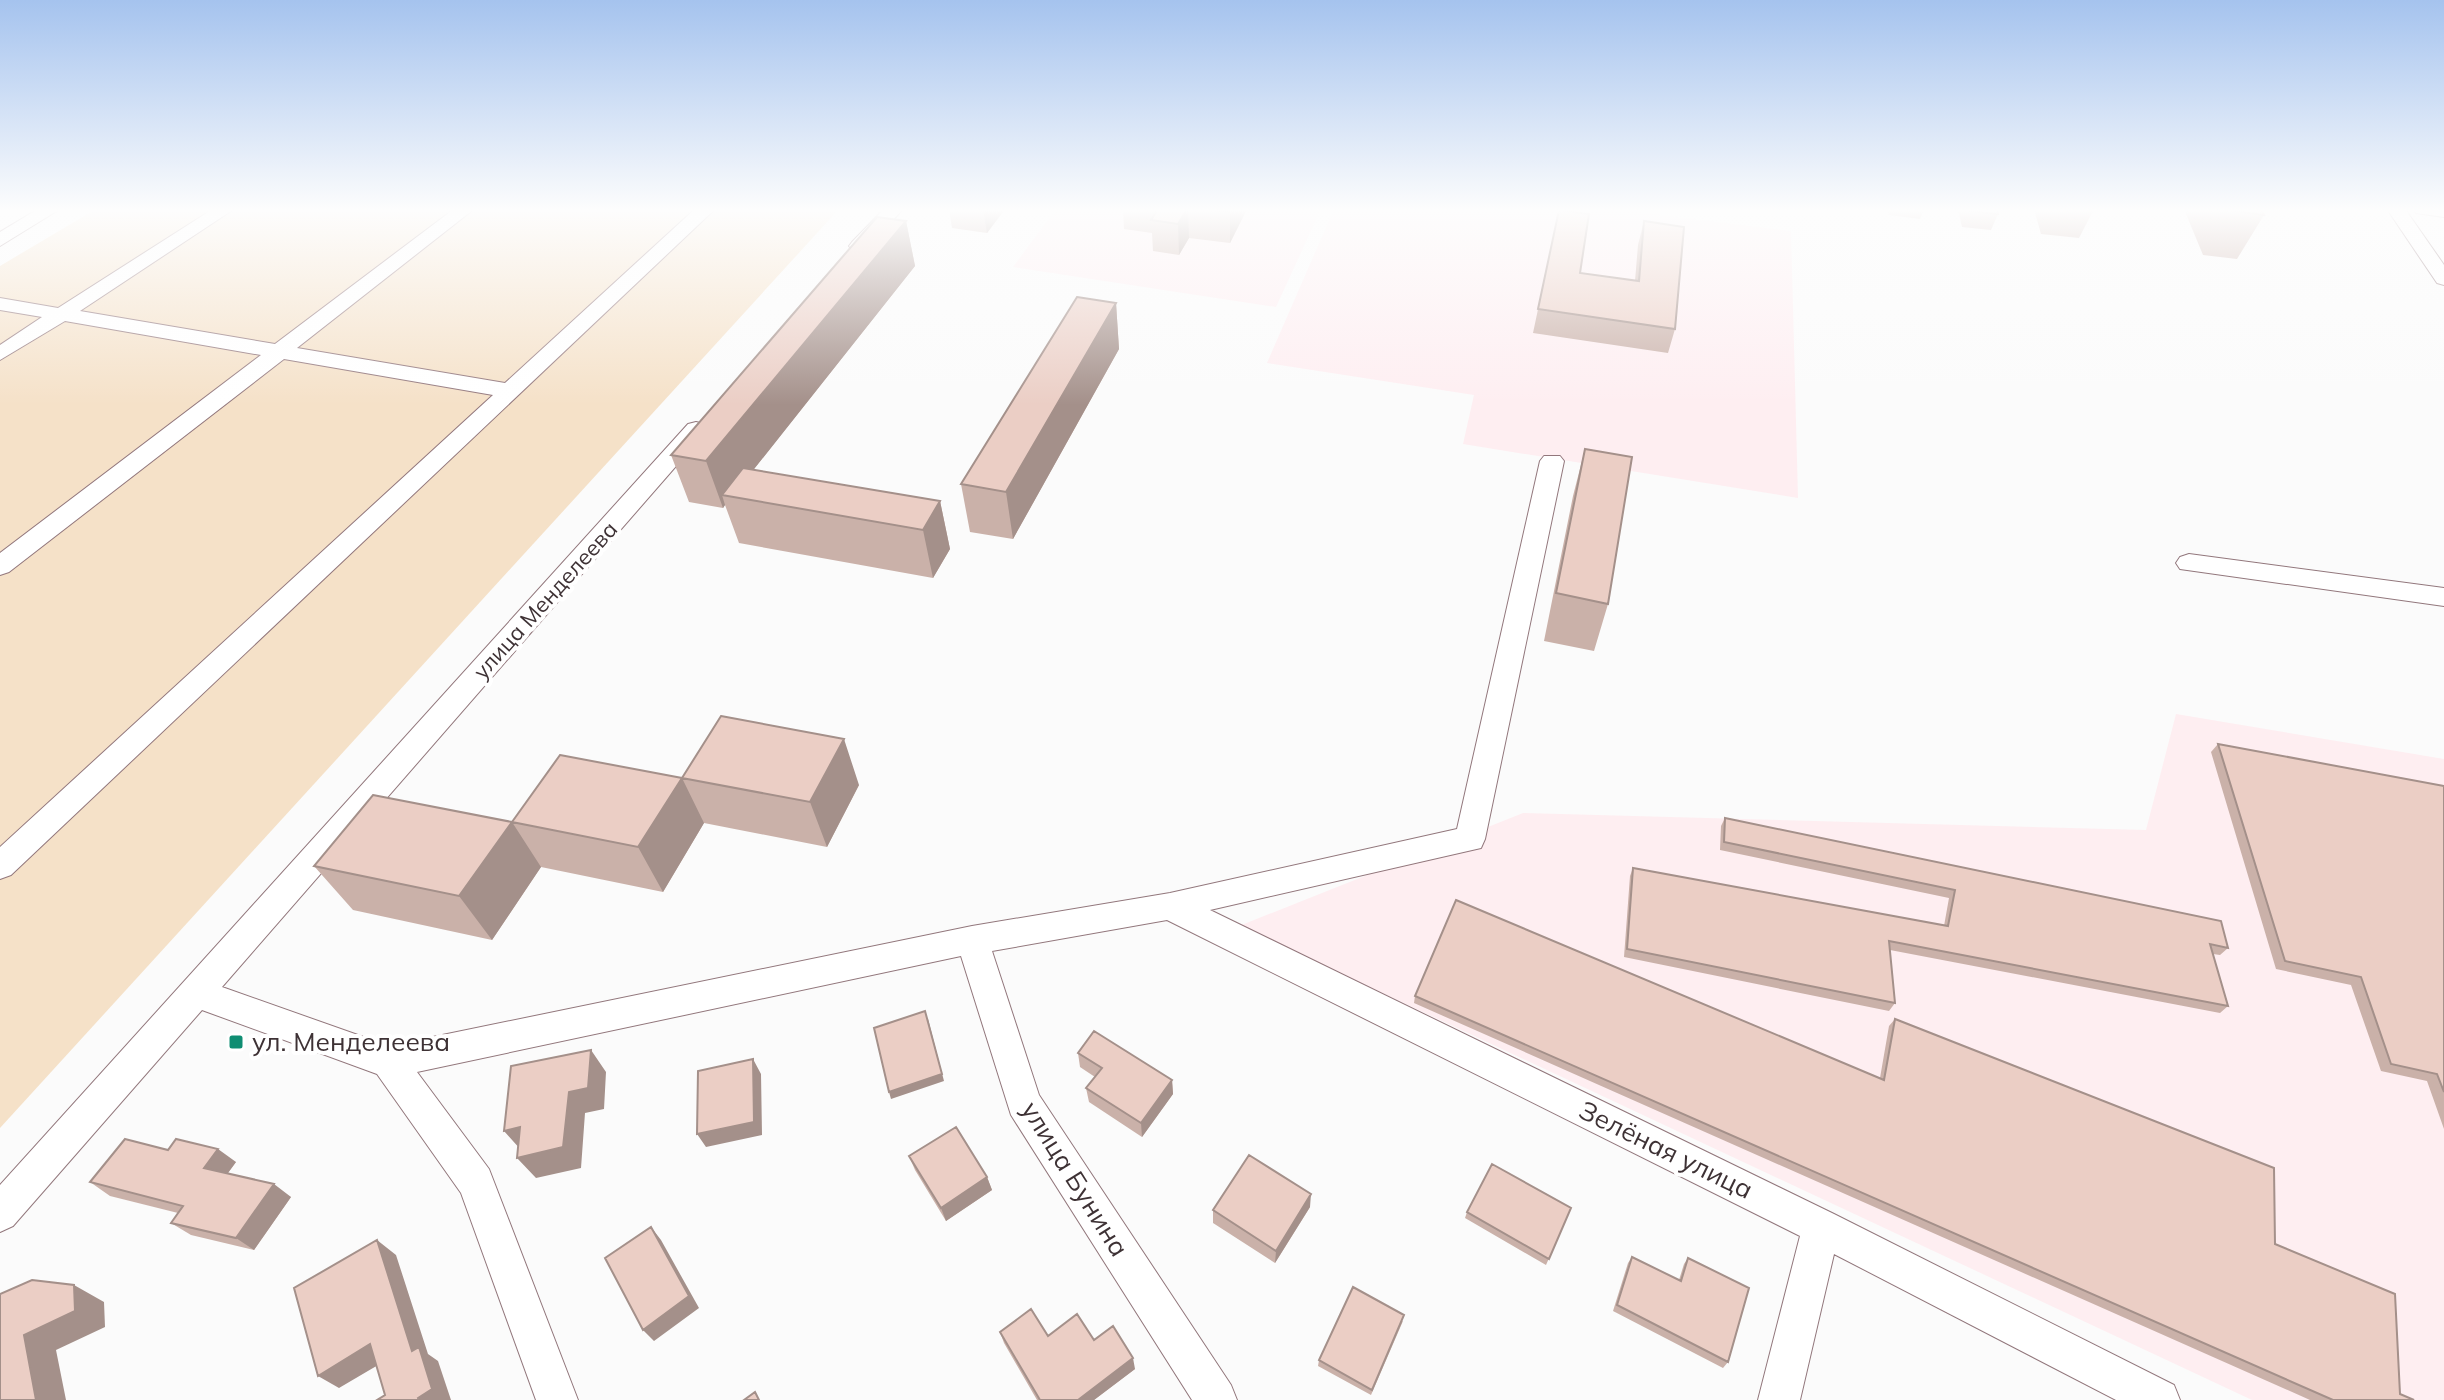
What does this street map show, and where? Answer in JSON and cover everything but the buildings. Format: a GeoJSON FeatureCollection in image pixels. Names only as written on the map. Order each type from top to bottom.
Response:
{"type":"FeatureCollection","features":[{"type":"Feature","properties":{"kind":"street"},"geometry":{"type":"LineString","coordinates":[[0,354],[124,274]]}},
{"type":"Feature","properties":{"kind":"street"},"geometry":{"type":"LineString","coordinates":[[0,566],[380,274]]}},
{"type":"Feature","properties":{"kind":"street"},"geometry":{"type":"LineString","coordinates":[[0,866],[636,274]]}},
{"type":"Feature","properties":{"kind":"street"},"geometry":{"type":"LineString","coordinates":[[0,304],[510,391]]}},
{"type":"Feature","properties":{"kind":"street","name":"улица Менделеева"},"geometry":{"type":"LineString","coordinates":[[0,1213],[713,410]]}},
{"type":"Feature","properties":{"kind":"street"},"geometry":{"type":"LineString","coordinates":[[196,993],[389,1062],[972,940],[1170,906],[1470,839],[1552,461]]}},
{"type":"Feature","properties":{"kind":"street"},"geometry":{"type":"LineString","coordinates":[[2189,563],[2444,597]]}},
{"type":"Feature","properties":{"kind":"street","name":"Зелёная улица"},"geometry":{"type":"LineString","coordinates":[[1170,906],[1821,1227],[2159,1400]]}},
{"type":"Feature","properties":{"kind":"street","name":"улица Бунина"},"geometry":{"type":"LineString","coordinates":[[972,940],[1024,1103],[1216,1400]]}},
{"type":"Feature","properties":{"kind":"street"},"geometry":{"type":"LineString","coordinates":[[389,1062],[476,1182],[557,1400]]}},
{"type":"Feature","properties":{"kind":"street"},"geometry":{"type":"LineString","coordinates":[[1779,1400],[1821,1227]]}},
{"type":"Feature","properties":{"kind":"shaded area"},"geometry":{"type":"Polygon","coordinates":[[[0,274],[779,274],[0,1128],[0,274]]]}},
{"type":"Feature","properties":{"kind":"shaded area"},"geometry":{"type":"Polygon","coordinates":[[[1061,274],[1291,274],[1276,307],[1061,274]]]}},
{"type":"Feature","properties":{"kind":"shaded area"},"geometry":{"type":"Polygon","coordinates":[[[1306,274],[1792,274],[1798,498],[1463,444],[1474,395],[1267,363],[1306,274]]]}},
{"type":"Feature","properties":{"kind":"shaded area"},"geometry":{"type":"Polygon","coordinates":[[[2176,714],[2444,759],[2444,1400],[2252,1400],[1239,926],[1523,813],[2146,830],[2176,714]]]}},
{"type":"Feature","properties":{"kind":"place","name":"ул. Менделеева"},"geometry":{"type":"Point","coordinates":[236,1042]}}]}
